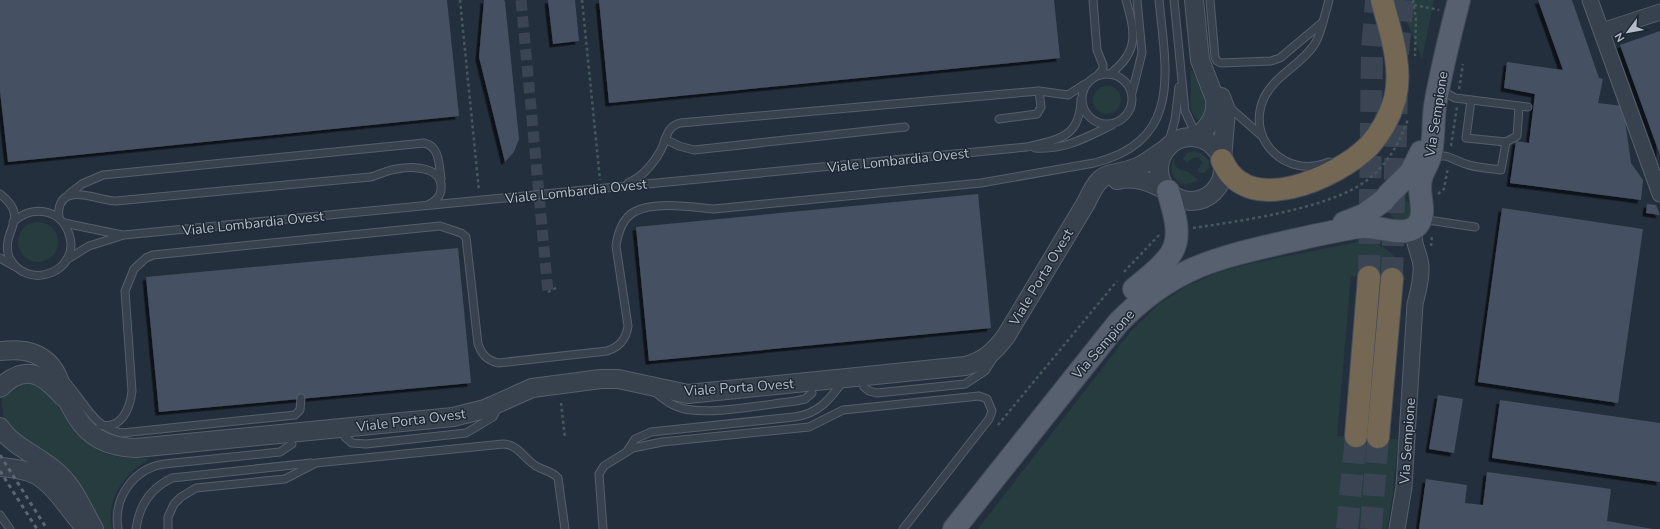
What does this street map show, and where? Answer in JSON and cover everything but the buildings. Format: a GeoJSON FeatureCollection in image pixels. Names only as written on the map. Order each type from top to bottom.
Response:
{"type":"FeatureCollection","features":[{"type":"Feature","properties":{"kind":"highway"},"geometry":{"type":"LineString","coordinates":[[1222,160],[1226,169],[1238,181],[1260,189],[1276,190],[1322,178],[1347,163],[1368,147],[1387,120],[1395,98],[1398,84],[1396,60],[1384,8]]}},
{"type":"Feature","properties":{"kind":"highway"},"geometry":{"type":"LineString","coordinates":[[1356,436],[1369,277]]}},
{"type":"Feature","properties":{"kind":"highway"},"geometry":{"type":"LineString","coordinates":[[1378,437],[1392,280]]}},
{"type":"Feature","properties":{"kind":"main road","name":"Via Sempione"},"geometry":{"type":"LineString","coordinates":[[1307,237],[1364,215],[1386,198],[1411,172],[1421,154],[1424,131],[1424,101],[1446,0]]}},
{"type":"Feature","properties":{"kind":"main road","name":"Via Sempione"},"geometry":{"type":"LineString","coordinates":[[954,529],[1074,377],[1127,314],[1151,293],[1174,278],[1221,257],[1307,237],[1368,226],[1404,232],[1421,218],[1419,189],[1432,145],[1434,116],[1459,0]]}},
{"type":"Feature","properties":{"kind":"main road"},"geometry":{"type":"LineString","coordinates":[[1074,377],[1100,326],[1109,314],[1128,293],[1161,267],[1174,249],[1178,230],[1168,191]]}},
{"type":"Feature","properties":{"kind":"main road"},"geometry":{"type":"LineString","coordinates":[[1393,230],[1382,220],[1381,206],[1386,198],[1394,192],[1408,191],[1419,200],[1421,218]]}},
{"type":"Feature","properties":{"kind":"street"},"geometry":{"type":"LineString","coordinates":[[1194,0],[1198,52],[1205,76],[1215,99],[1216,106],[1209,125],[1197,138]]}},
{"type":"Feature","properties":{"kind":"street"},"geometry":{"type":"LineString","coordinates":[[1590,0],[1660,194]]}},
{"type":"Feature","properties":{"kind":"street"},"geometry":{"type":"LineString","coordinates":[[1602,31],[1660,12]]}},
{"type":"Feature","properties":{"kind":"street"},"geometry":{"type":"LineString","coordinates":[[1205,76],[1222,97],[1226,110],[1222,160],[1223,172],[1219,184],[1204,198],[1191,201],[1185,200],[1168,191],[1163,184],[1159,171],[1160,158],[1167,148],[1180,138],[1197,138],[1212,145],[1222,160]]}},
{"type":"Feature","properties":{"kind":"street","name":"Viale Porta Ovest"},"geometry":{"type":"LineString","coordinates":[[0,388],[5,382],[20,375],[28,374],[42,377],[49,382],[68,404],[93,437],[113,446],[136,448],[453,417],[474,413],[500,404],[532,388],[601,379],[618,380],[688,394],[965,366],[976,363],[990,355],[1006,336],[1086,203],[1094,186],[1103,177],[1142,165],[1167,148]]}},
{"type":"Feature","properties":{"kind":"street","name":"Viale Porta Ovest"},"geometry":{"type":"LineString","coordinates":[[1086,203],[1108,183],[1127,178],[1149,181],[1168,191]]}},
{"type":"Feature","properties":{"kind":"street","name":"Via Sempione"},"geometry":{"type":"LineString","coordinates":[[1415,304],[1422,275],[1420,258],[1414,238],[1421,218]]}},
{"type":"Feature","properties":{"kind":"street","name":"Via Sempione"},"geometry":{"type":"LineString","coordinates":[[1393,230],[1411,256],[1415,304],[1404,487],[1397,529]]}},
{"type":"Feature","properties":{"kind":"street","name":"Viale Porta Ovest"},"geometry":{"type":"LineString","coordinates":[[0,351],[29,352],[44,359],[56,371],[68,404]]}},
{"type":"Feature","properties":{"kind":"street"},"geometry":{"type":"LineString","coordinates":[[0,427],[11,439],[50,466],[62,477],[94,529]]}},
{"type":"Feature","properties":{"kind":"street"},"geometry":{"type":"LineString","coordinates":[[0,467],[24,470],[44,480],[86,529]]}},
{"type":"Feature","properties":{"kind":"lane"},"geometry":{"type":"LineString","coordinates":[[619,187],[634,181],[647,170],[661,150],[668,130],[680,123],[1038,91],[1068,95],[1086,84],[1103,69],[1103,65],[1097,50],[1093,0]]}},
{"type":"Feature","properties":{"kind":"lane"},"geometry":{"type":"LineString","coordinates":[[1110,74],[1120,67],[1129,55],[1133,41],[1133,26],[1126,0]]}},
{"type":"Feature","properties":{"kind":"lane"},"geometry":{"type":"LineString","coordinates":[[1086,84],[1081,92],[1081,99],[1086,114],[1095,122],[1102,124],[1118,122],[1125,117],[1130,110],[1132,93],[1142,53],[1137,0]]}},
{"type":"Feature","properties":{"kind":"lane"},"geometry":{"type":"LineString","coordinates":[[100,424],[109,426],[118,423],[130,406],[132,391],[125,291],[134,269],[146,258],[152,255],[440,226],[462,232],[466,237],[478,344],[481,353],[489,361],[498,363],[607,351],[616,348],[627,334],[628,326],[616,246],[618,233],[624,221],[634,212],[645,208],[681,206],[714,209],[981,183],[1108,160],[1131,147],[1149,129],[1156,119],[1164,100],[1166,74],[1159,0]]}},
{"type":"Feature","properties":{"kind":"lane"},"geometry":{"type":"LineString","coordinates":[[1174,0],[1185,111],[1197,138]]}},
{"type":"Feature","properties":{"kind":"lane"},"geometry":{"type":"LineString","coordinates":[[1210,0],[1215,57],[1219,62],[1275,60],[1323,22]]}},
{"type":"Feature","properties":{"kind":"lane"},"geometry":{"type":"LineString","coordinates":[[1266,142],[1259,118],[1259,110],[1265,96],[1284,74],[1315,44],[1329,0]]}},
{"type":"Feature","properties":{"kind":"lane"},"geometry":{"type":"LineString","coordinates":[[1384,8],[1389,77]]}},
{"type":"Feature","properties":{"kind":"lane"},"geometry":{"type":"LineString","coordinates":[[1098,75],[1110,74],[1124,80],[1132,93]]}},
{"type":"Feature","properties":{"kind":"lane"},"geometry":{"type":"LineString","coordinates":[[1167,148],[1175,120],[1181,74]]}},
{"type":"Feature","properties":{"kind":"lane"},"geometry":{"type":"LineString","coordinates":[[1440,85],[1446,93],[1455,98],[1528,107]]}},
{"type":"Feature","properties":{"kind":"lane"},"geometry":{"type":"LineString","coordinates":[[999,119],[1037,114],[1040,107],[1038,91]]}},
{"type":"Feature","properties":{"kind":"lane"},"geometry":{"type":"LineString","coordinates":[[1222,97],[1233,111],[1254,128],[1277,157],[1290,165],[1316,166],[1335,159]]}},
{"type":"Feature","properties":{"kind":"lane","name":"Viale Lombardia Ovest"},"geometry":{"type":"LineString","coordinates":[[66,260],[89,246],[124,235],[1026,147],[1058,139],[1070,133],[1078,121],[1081,99]]}},
{"type":"Feature","properties":{"kind":"lane"},"geometry":{"type":"LineString","coordinates":[[1471,100],[1466,138],[1506,142],[1517,136],[1519,106]]}},
{"type":"Feature","properties":{"kind":"lane","name":"Viale Lombardia Ovest"},"geometry":{"type":"LineString","coordinates":[[1026,147],[1051,149],[1068,145],[1118,122]]}},
{"type":"Feature","properties":{"kind":"lane"},"geometry":{"type":"LineString","coordinates":[[665,139],[678,146],[694,150],[905,127]]}},
{"type":"Feature","properties":{"kind":"lane"},"geometry":{"type":"LineString","coordinates":[[1427,165],[1435,158],[1447,156],[1466,164],[1500,170],[1506,142]]}},
{"type":"Feature","properties":{"kind":"lane"},"geometry":{"type":"LineString","coordinates":[[61,220],[60,204],[66,196],[82,184],[103,176],[424,143],[432,146],[437,154],[441,184],[440,195],[433,203],[426,206]]}},
{"type":"Feature","properties":{"kind":"lane"},"geometry":{"type":"LineString","coordinates":[[66,196],[75,193],[102,200],[116,201],[370,177],[402,168],[419,168],[433,172],[441,184]]}},
{"type":"Feature","properties":{"kind":"lane"},"geometry":{"type":"LineString","coordinates":[[0,194],[12,207],[15,217],[5,242],[7,254],[15,266]]}},
{"type":"Feature","properties":{"kind":"lane"},"geometry":{"type":"LineString","coordinates":[[0,258],[28,274],[42,276],[55,271],[66,260],[69,253],[70,237],[61,220],[53,213],[38,210],[25,213],[2,235]]}},
{"type":"Feature","properties":{"kind":"lane"},"geometry":{"type":"LineString","coordinates":[[1421,218],[1475,227]]}},
{"type":"Feature","properties":{"kind":"lane","name":"Viale Lombardia Ovest"},"geometry":{"type":"LineString","coordinates":[[61,220],[124,235]]}},
{"type":"Feature","properties":{"kind":"lane"},"geometry":{"type":"LineString","coordinates":[[864,387],[868,391],[877,393],[964,384],[985,371],[1006,336]]}},
{"type":"Feature","properties":{"kind":"lane"},"geometry":{"type":"LineString","coordinates":[[56,371],[76,392],[100,424],[113,432],[122,433],[291,416],[300,410],[301,398]]}},
{"type":"Feature","properties":{"kind":"lane"},"geometry":{"type":"LineString","coordinates":[[604,529],[599,474],[604,466],[622,456],[635,439],[651,432],[794,417],[809,414],[826,404],[846,378]]}},
{"type":"Feature","properties":{"kind":"lane"},"geometry":{"type":"LineString","coordinates":[[648,386],[667,402],[678,407],[703,411],[796,401],[805,399],[812,393]]}},
{"type":"Feature","properties":{"kind":"lane"},"geometry":{"type":"LineString","coordinates":[[628,450],[648,444],[809,427],[843,410],[980,396],[987,399],[992,411],[990,419],[904,529]]}},
{"type":"Feature","properties":{"kind":"lane"},"geometry":{"type":"LineString","coordinates":[[345,437],[352,443],[366,444],[466,433],[493,417],[500,404]]}},
{"type":"Feature","properties":{"kind":"lane"},"geometry":{"type":"LineString","coordinates":[[118,529],[118,508],[123,493],[137,476],[148,468],[164,464],[280,452],[292,444]]}},
{"type":"Feature","properties":{"kind":"lane"},"geometry":{"type":"LineString","coordinates":[[136,529],[138,518],[149,496],[159,486],[172,478],[508,444],[517,449],[537,467],[548,471],[558,478],[565,529]]}},
{"type":"Feature","properties":{"kind":"lane"},"geometry":{"type":"LineString","coordinates":[[168,529],[168,517],[174,504],[181,497],[196,488],[285,479],[316,463]]}},
{"type":"Feature","properties":{"kind":"lane"},"geometry":{"type":"LineString","coordinates":[[0,515],[10,529]]}},
{"type":"Feature","properties":{"kind":"path"},"geometry":{"type":"LineString","coordinates":[[460,0],[480,201]]}},
{"type":"Feature","properties":{"kind":"path"},"geometry":{"type":"LineString","coordinates":[[582,0],[600,188]]}},
{"type":"Feature","properties":{"kind":"path"},"geometry":{"type":"LineString","coordinates":[[548,292],[558,287]]}},
{"type":"Feature","properties":{"kind":"path"},"geometry":{"type":"LineString","coordinates":[[561,403],[565,439]]}},
{"type":"Feature","properties":{"kind":"green space"},"geometry":{"type":"Polygon","coordinates":[[[1398,0],[1434,0],[1422,59],[1398,0]]]}},
{"type":"Feature","properties":{"kind":"green space"},"geometry":{"type":"Polygon","coordinates":[[[1190,71],[1192,71],[1208,100],[1204,118],[1199,121],[1195,118],[1191,108],[1190,71]]]}},
{"type":"Feature","properties":{"kind":"green space"},"geometry":{"type":"Polygon","coordinates":[[[1107,86],[1117,90],[1121,100],[1117,110],[1107,114],[1097,110],[1093,100],[1097,90],[1107,86]]]}},
{"type":"Feature","properties":{"kind":"green space"},"geometry":{"type":"Polygon","coordinates":[[[1195,151],[1209,160],[1209,168],[1204,173],[1200,173],[1198,170],[1202,162],[1198,157],[1193,158],[1187,163],[1183,159],[1187,153],[1195,151]]]}},
{"type":"Feature","properties":{"kind":"green space"},"geometry":{"type":"Polygon","coordinates":[[[1175,157],[1174,163],[1178,169],[1189,172],[1197,179],[1197,181],[1189,184],[1180,183],[1174,177],[1172,173],[1172,165],[1175,157]]]}},
{"type":"Feature","properties":{"kind":"green space"},"geometry":{"type":"Polygon","coordinates":[[[1401,199],[1409,202],[1412,210],[1409,218],[1401,221],[1393,218],[1390,210],[1393,202],[1401,199]]]}},
{"type":"Feature","properties":{"kind":"green space"},"geometry":{"type":"Polygon","coordinates":[[[38,222],[49,225],[55,231],[58,242],[55,253],[49,259],[38,262],[27,259],[21,253],[18,242],[21,231],[27,225],[38,222]]]}},
{"type":"Feature","properties":{"kind":"green space"},"geometry":{"type":"Polygon","coordinates":[[[1363,241],[1379,245],[1391,253],[1400,265],[1406,280],[1351,276],[1337,436],[1398,439],[1393,493],[1387,529],[978,529],[1131,331],[1159,304],[1187,286],[1220,272],[1253,263],[1363,241]]]}},
{"type":"Feature","properties":{"kind":"green space"},"geometry":{"type":"Polygon","coordinates":[[[22,380],[46,387],[78,432],[94,448],[104,453],[116,456],[147,458],[148,460],[131,473],[118,489],[111,508],[112,529],[103,529],[50,456],[14,431],[7,424],[3,415],[2,400],[5,393],[22,380]]]}},
{"type":"Feature","properties":{"kind":"tunnel"},"geometry":{"type":"LineString","coordinates":[[521,0],[548,292]]}},
{"type":"Feature","properties":{"kind":"tunnel"},"geometry":{"type":"LineString","coordinates":[[1369,277],[1372,50],[1376,0]]}},
{"type":"Feature","properties":{"kind":"tunnel"},"geometry":{"type":"LineString","coordinates":[[1398,54],[1403,0]]}},
{"type":"Feature","properties":{"kind":"tunnel"},"geometry":{"type":"LineString","coordinates":[[1392,279],[1397,97]]}},
{"type":"Feature","properties":{"kind":"tunnel"},"geometry":{"type":"LineString","coordinates":[[1347,529],[1356,436]]}},
{"type":"Feature","properties":{"kind":"tunnel"},"geometry":{"type":"LineString","coordinates":[[1371,529],[1378,437]]}},
{"type":"Feature","properties":{"kind":"railway"},"geometry":{"type":"LineString","coordinates":[[0,455],[47,529]]}},
{"type":"Feature","properties":{"kind":"railway"},"geometry":{"type":"LineString","coordinates":[[0,471],[37,529]]}}]}
